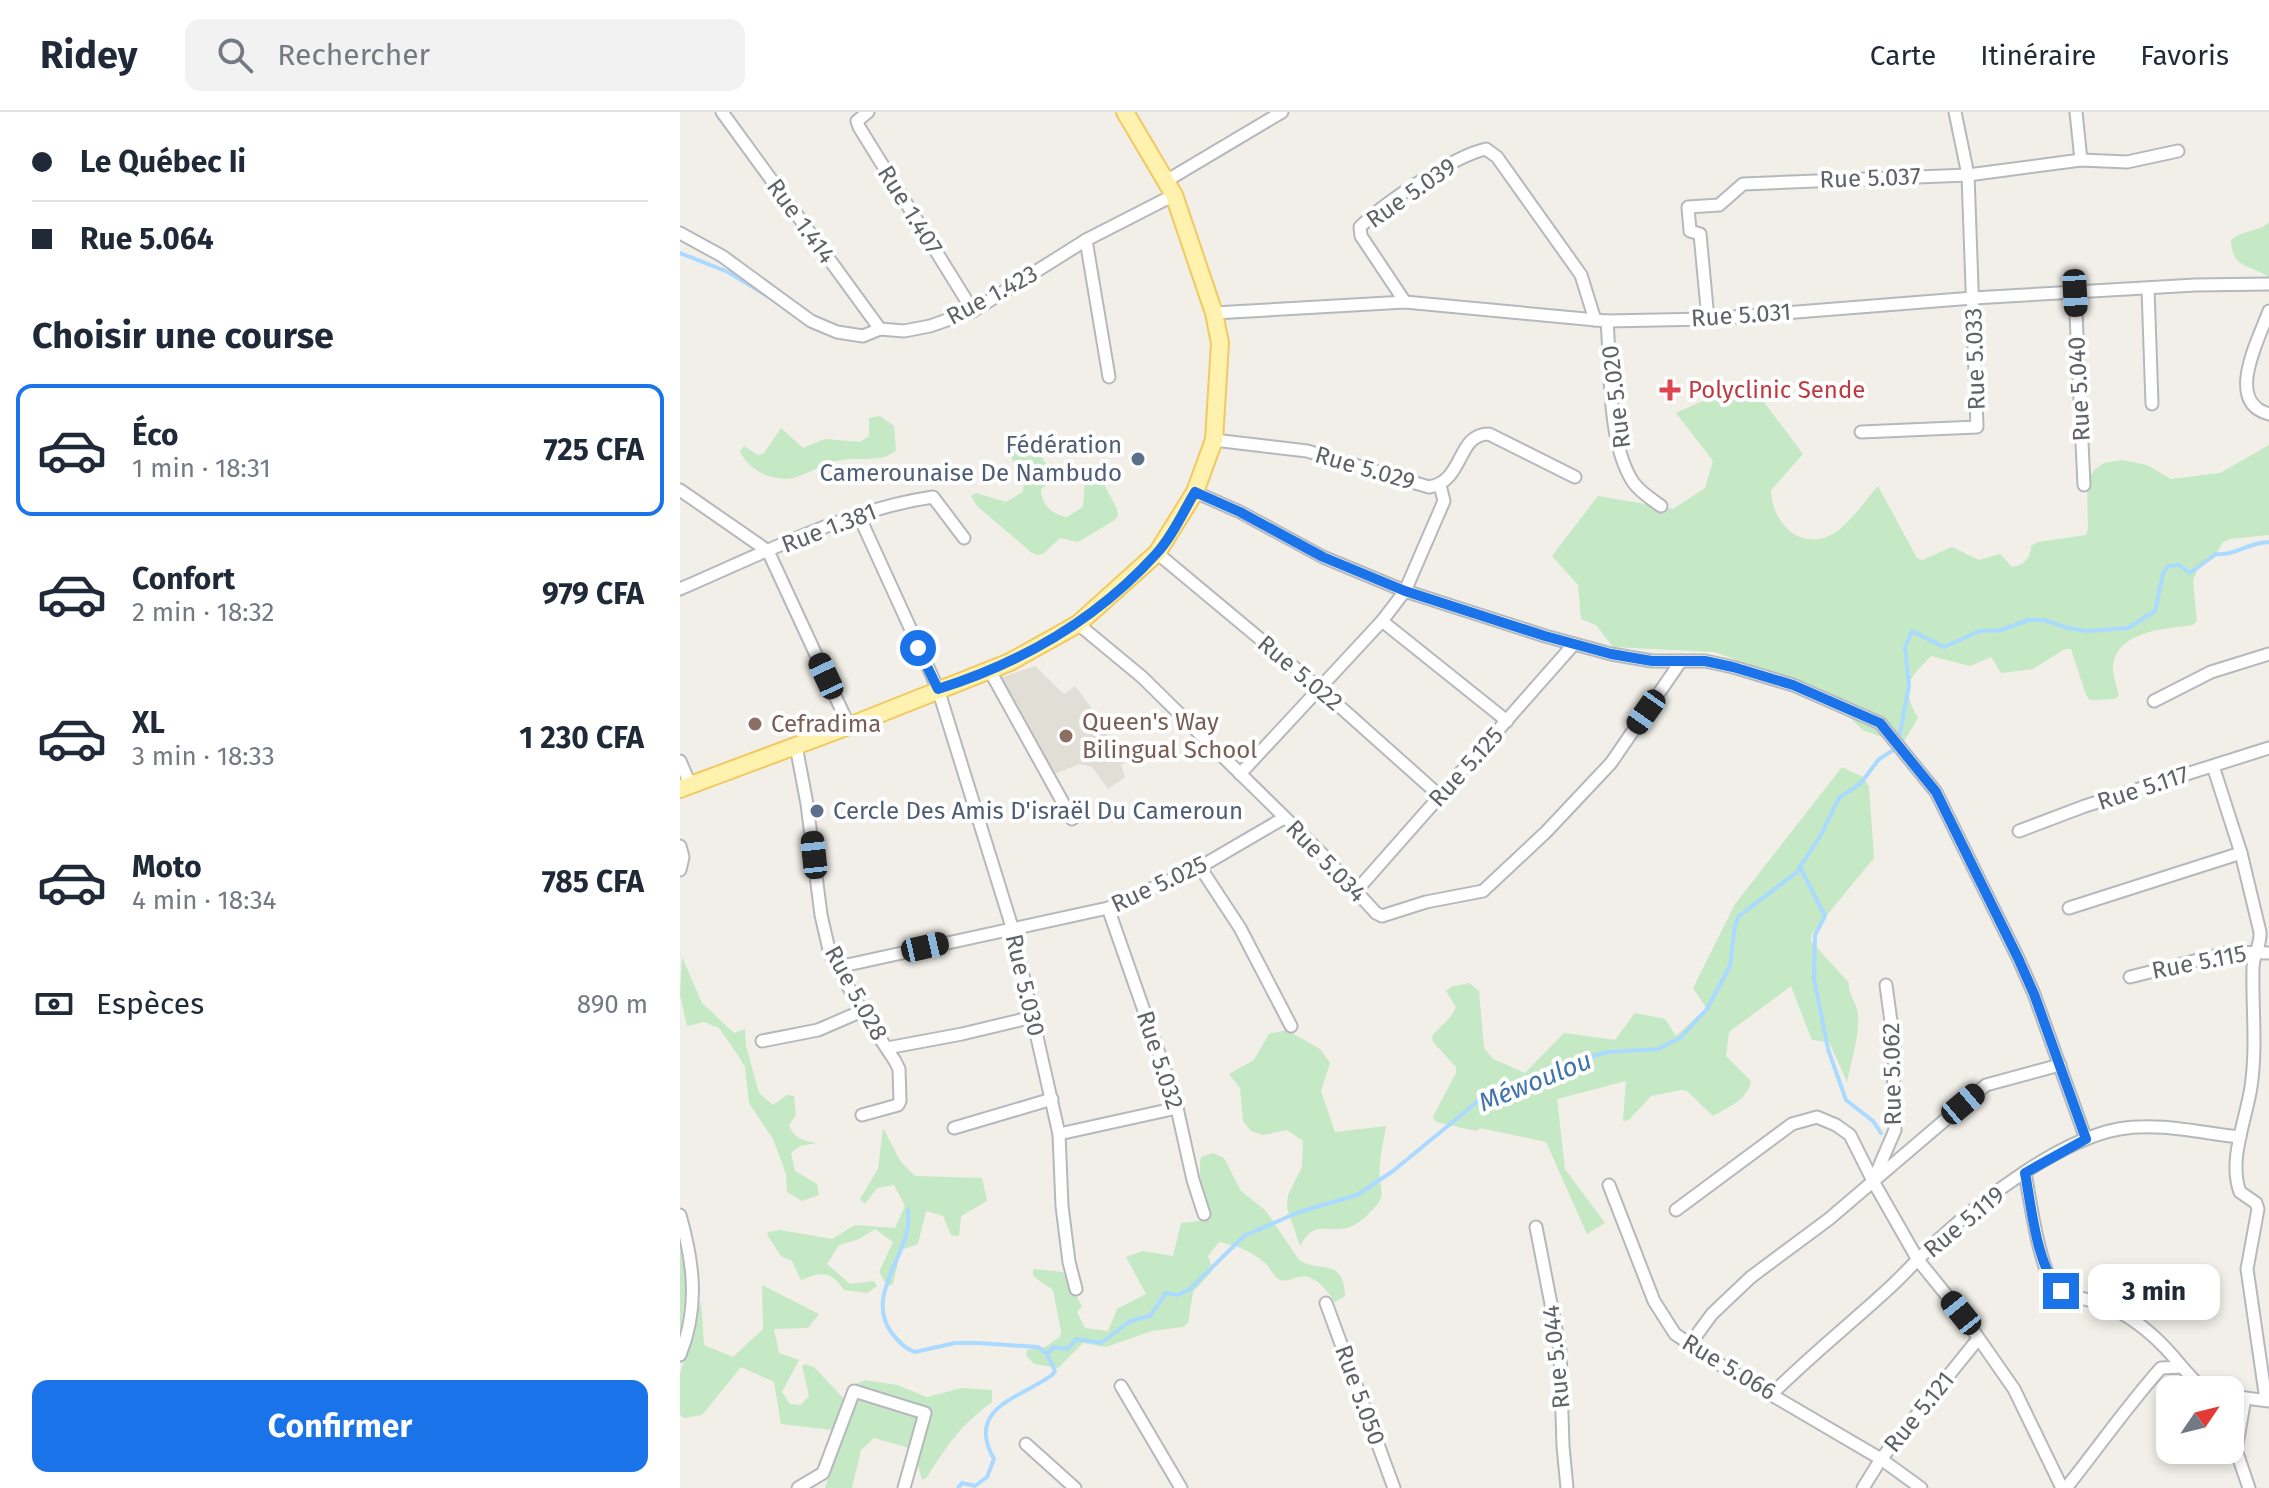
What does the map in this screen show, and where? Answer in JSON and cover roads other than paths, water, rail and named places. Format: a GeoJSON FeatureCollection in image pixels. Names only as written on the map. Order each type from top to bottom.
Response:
{"type":"FeatureCollection","features":[{"type":"Feature","properties":{"kind":"main road"},"geometry":{"type":"LineString","coordinates":[[685,787],[990,671],[1078,624],[1157,553],[1195,492],[1214,440],[1220,343],[1214,313],[1170,188],[1125,112]]}},
{"type":"Feature","properties":{"kind":"street","name":"Rue 1.414"},"geometry":{"type":"LineString","coordinates":[[722,112],[880,329]]}},
{"type":"Feature","properties":{"kind":"street","name":"Rue 1.407"},"geometry":{"type":"LineString","coordinates":[[868,112],[857,121],[859,127],[973,311]]}},
{"type":"Feature","properties":{"kind":"street","name":"Rue 1.423"},"geometry":{"type":"LineString","coordinates":[[680,233],[722,256],[811,321],[837,332],[863,336],[880,329],[904,331],[930,326],[973,311],[1170,188],[1282,112]]}},
{"type":"Feature","properties":{"kind":"street","name":"Rue 5.033"},"geometry":{"type":"LineString","coordinates":[[1861,432],[1977,427],[1968,175],[1955,112]]}},
{"type":"Feature","properties":{"kind":"street"},"geometry":{"type":"LineString","coordinates":[[2076,112],[2081,160]]}},
{"type":"Feature","properties":{"kind":"street","name":"Rue 5.039"},"geometry":{"type":"LineString","coordinates":[[1405,302],[1361,236],[1360,227],[1435,172],[1486,149],[1497,157],[1581,275],[1601,321]]}},
{"type":"Feature","properties":{"kind":"street","name":"Rue 5.037"},"geometry":{"type":"LineString","coordinates":[[1708,319],[1700,234],[1690,231],[1688,207],[1719,205],[1743,184],[1968,175],[2081,160],[2127,162],[2178,151]]}},
{"type":"Feature","properties":{"kind":"street"},"geometry":{"type":"LineString","coordinates":[[1086,240],[1109,377]]}},
{"type":"Feature","properties":{"kind":"street","name":"Rue 5.031"},"geometry":{"type":"LineString","coordinates":[[1214,313],[1405,302],[1601,321],[1708,319],[1973,298],[2259,282],[2269,284]]}},
{"type":"Feature","properties":{"kind":"street"},"geometry":{"type":"LineString","coordinates":[[2148,289],[2152,404]]}},
{"type":"Feature","properties":{"kind":"street","name":"Rue 5.040"},"geometry":{"type":"LineString","coordinates":[[2075,293],[2084,485]]}},
{"type":"Feature","properties":{"kind":"street"},"geometry":{"type":"LineString","coordinates":[[2269,311],[2247,369],[2251,404],[2269,414]]}},
{"type":"Feature","properties":{"kind":"street","name":"Rue 5.020"},"geometry":{"type":"LineString","coordinates":[[1601,321],[1618,444],[1633,482],[1643,494],[1661,506]]}},
{"type":"Feature","properties":{"kind":"street","name":"Rue 5.029"},"geometry":{"type":"LineString","coordinates":[[1214,440],[1307,451],[1429,487],[1440,485],[1451,476],[1468,445],[1480,434],[1489,434],[1575,477]]}},
{"type":"Feature","properties":{"kind":"street"},"geometry":{"type":"LineString","coordinates":[[1240,774],[1382,621],[1405,591],[1444,501],[1440,485]]}},
{"type":"Feature","properties":{"kind":"street"},"geometry":{"type":"LineString","coordinates":[[680,490],[768,551],[849,726]]}},
{"type":"Feature","properties":{"kind":"street"},"geometry":{"type":"LineString","coordinates":[[1195,492],[1240,512],[1323,557],[1405,591],[1611,654],[1652,661],[1705,661],[1733,667],[1793,685],[1880,723],[1936,792],[2018,958],[2086,1139]]}},
{"type":"Feature","properties":{"kind":"street","name":"Rue 1.381"},"geometry":{"type":"LineString","coordinates":[[680,589],[859,516],[891,505],[933,497],[964,538]]}},
{"type":"Feature","properties":{"kind":"street","name":"Rue 5.030"},"geometry":{"type":"LineString","coordinates":[[859,516],[938,689],[1012,927],[1059,1134],[1062,1206],[1069,1262],[1076,1289]]}},
{"type":"Feature","properties":{"kind":"street","name":"Rue 5.022"},"geometry":{"type":"LineString","coordinates":[[1157,553],[1319,688],[1440,796]]}},
{"type":"Feature","properties":{"kind":"street"},"geometry":{"type":"LineString","coordinates":[[1382,621],[1507,721]]}},
{"type":"Feature","properties":{"kind":"street","name":"Rue 5.034"},"geometry":{"type":"LineString","coordinates":[[1078,624],[1142,677],[1382,916],[1426,902],[1483,891],[1546,832],[1611,763],[1681,661]]}},
{"type":"Feature","properties":{"kind":"street","name":"Rue 5.125"},"geometry":{"type":"LineString","coordinates":[[1357,890],[1574,644]]}},
{"type":"Feature","properties":{"kind":"street"},"geometry":{"type":"LineString","coordinates":[[2154,701],[2211,672],[2269,654]]}},
{"type":"Feature","properties":{"kind":"street"},"geometry":{"type":"LineString","coordinates":[[990,671],[1072,819]]}},
{"type":"Feature","properties":{"kind":"street","name":"Rue 5.028"},"geometry":{"type":"LineString","coordinates":[[796,746],[830,954],[899,1069],[900,1101],[894,1108],[862,1115]]}},
{"type":"Feature","properties":{"kind":"street","name":"Rue 5.117"},"geometry":{"type":"LineString","coordinates":[[2019,831],[2085,806],[2269,748]]}},
{"type":"Feature","properties":{"kind":"street"},"geometry":{"type":"LineString","coordinates":[[680,761],[685,787]]}},
{"type":"Feature","properties":{"kind":"street"},"geometry":{"type":"LineString","coordinates":[[2213,766],[2241,853],[2263,952],[2253,965],[2254,1061],[2240,1137],[2237,1183],[2240,1192],[2256,1203],[2258,1209],[2247,1269],[2268,1401],[2245,1398],[2236,1450],[2249,1488]]}},
{"type":"Feature","properties":{"kind":"street","name":"Rue 5.025"},"geometry":{"type":"LineString","coordinates":[[838,967],[1108,908],[1200,867],[1284,818]]}},
{"type":"Feature","properties":{"kind":"street"},"geometry":{"type":"LineString","coordinates":[[680,846],[683,857],[680,870]]}},
{"type":"Feature","properties":{"kind":"street"},"geometry":{"type":"LineString","coordinates":[[2069,908],[2241,853]]}},
{"type":"Feature","properties":{"kind":"street"},"geometry":{"type":"LineString","coordinates":[[1200,867],[1240,928],[1291,1026]]}},
{"type":"Feature","properties":{"kind":"street","name":"Rue 5.032"},"geometry":{"type":"LineString","coordinates":[[1108,908],[1177,1108],[1204,1214]]}},
{"type":"Feature","properties":{"kind":"street","name":"Rue 5.115"},"geometry":{"type":"LineString","coordinates":[[2130,977],[2230,952],[2263,952]]}},
{"type":"Feature","properties":{"kind":"street","name":"Rue 5.062"},"geometry":{"type":"LineString","coordinates":[[1873,1181],[1895,1130],[1895,1051],[1886,985]]}},
{"type":"Feature","properties":{"kind":"street"},"geometry":{"type":"LineString","coordinates":[[762,1041],[818,1030],[862,1011]]}},
{"type":"Feature","properties":{"kind":"street"},"geometry":{"type":"LineString","coordinates":[[887,1048],[1033,1017]]}},
{"type":"Feature","properties":{"kind":"street"},"geometry":{"type":"LineString","coordinates":[[1690,1344],[1712,1314],[1751,1277],[1829,1219],[1986,1085],[2060,1065]]}},
{"type":"Feature","properties":{"kind":"street"},"geometry":{"type":"LineString","coordinates":[[954,1128],[1052,1099]]}},
{"type":"Feature","properties":{"kind":"street"},"geometry":{"type":"LineString","coordinates":[[1059,1134],[1177,1108]]}},
{"type":"Feature","properties":{"kind":"street"},"geometry":{"type":"LineString","coordinates":[[1676,1210],[1792,1124],[1817,1117],[1850,1135],[1918,1260],[1961,1313],[2014,1389],[2064,1488],[2161,1368],[2182,1367]]}},
{"type":"Feature","properties":{"kind":"street","name":"Rue 5.119"},"geometry":{"type":"LineString","coordinates":[[1773,1393],[1954,1227],[2025,1173],[2086,1139],[2139,1126],[2240,1137]]}},
{"type":"Feature","properties":{"kind":"street"},"geometry":{"type":"LineString","coordinates":[[2025,1173],[2043,1260],[2055,1285],[2061,1291],[2111,1307],[2142,1327],[2158,1338],[2190,1376]]}},
{"type":"Feature","properties":{"kind":"street","name":"Rue 5.066"},"geometry":{"type":"LineString","coordinates":[[1609,1185],[1654,1301],[1675,1334],[1881,1459],[1921,1488]]}},
{"type":"Feature","properties":{"kind":"street"},"geometry":{"type":"LineString","coordinates":[[680,1215],[691,1262],[693,1302],[693,1318],[680,1355]]}},
{"type":"Feature","properties":{"kind":"street","name":"Rue 5.044"},"geometry":{"type":"LineString","coordinates":[[1536,1227],[1560,1350],[1567,1488]]}},
{"type":"Feature","properties":{"kind":"street","name":"Rue 5.050"},"geometry":{"type":"LineString","coordinates":[[1326,1303],[1394,1488]]}},
{"type":"Feature","properties":{"kind":"street","name":"Rue 5.121"},"geometry":{"type":"LineString","coordinates":[[1863,1488],[1881,1459],[1978,1339]]}},
{"type":"Feature","properties":{"kind":"street"},"geometry":{"type":"LineString","coordinates":[[1121,1386],[1181,1488]]}},
{"type":"Feature","properties":{"kind":"street"},"geometry":{"type":"LineString","coordinates":[[798,1488],[823,1473],[854,1391],[925,1413],[904,1488]]}},
{"type":"Feature","properties":{"kind":"street"},"geometry":{"type":"LineString","coordinates":[[1026,1444],[1075,1488]]}},
{"type":"Feature","properties":{"kind":"waterway"},"geometry":{"type":"LineString","coordinates":[[680,253],[728,272],[769,297]]}},
{"type":"Feature","properties":{"kind":"waterway","name":"Méwoulou"},"geometry":{"type":"LineString","coordinates":[[958,1488],[962,1483],[975,1486],[987,1477],[994,1459],[987,1441],[986,1427],[992,1415],[1001,1406],[1052,1375],[1055,1371],[1047,1354],[1054,1347],[1067,1349],[1077,1339],[1101,1343],[1130,1321],[1150,1316],[1166,1293],[1177,1295],[1189,1290],[1244,1236],[1299,1212],[1357,1195],[1393,1171],[1483,1097],[1508,1090],[1567,1063],[1608,1052],[1658,1049],[1680,1038],[1707,1009],[1730,966],[1739,916],[1796,873],[1821,835],[1839,798],[1861,783],[1879,759],[1895,749],[1909,686],[1905,647],[1912,631],[1944,647],[1980,631],[2001,630],[2029,620],[2044,620],[2088,631],[2128,628],[2155,611],[2163,574],[2168,566],[2179,565],[2190,573],[2216,554],[2269,542]]}},
{"type":"Feature","properties":{"kind":"waterway"},"geometry":{"type":"LineString","coordinates":[[1800,867],[1825,916],[1815,935],[1814,979],[1828,1049],[1846,1100],[1873,1121],[1881,1133]]}},
{"type":"Feature","properties":{"kind":"waterway"},"geometry":{"type":"LineString","coordinates":[[908,1210],[904,1241],[883,1302],[884,1317],[899,1341],[915,1352],[955,1343],[978,1343],[1038,1347],[1047,1354]]}},
{"type":"Feature","properties":{"kind":"place","name":"Polyclinic Sende"},"geometry":{"type":"Point","coordinates":[1670,390]}},
{"type":"Feature","properties":{"kind":"place","name":"Fédération Camerounaise De Nambudo"},"geometry":{"type":"Point","coordinates":[1138,459]}},
{"type":"Feature","properties":{"kind":"place","name":"Cefradima"},"geometry":{"type":"Point","coordinates":[755,724]}},
{"type":"Feature","properties":{"kind":"place","name":"Queen's Way Bilingual School"},"geometry":{"type":"Point","coordinates":[1066,736]}},
{"type":"Feature","properties":{"kind":"place","name":"Cercle Des Amis D'israël Du Cameroun"},"geometry":{"type":"Point","coordinates":[817,811]}}]}
